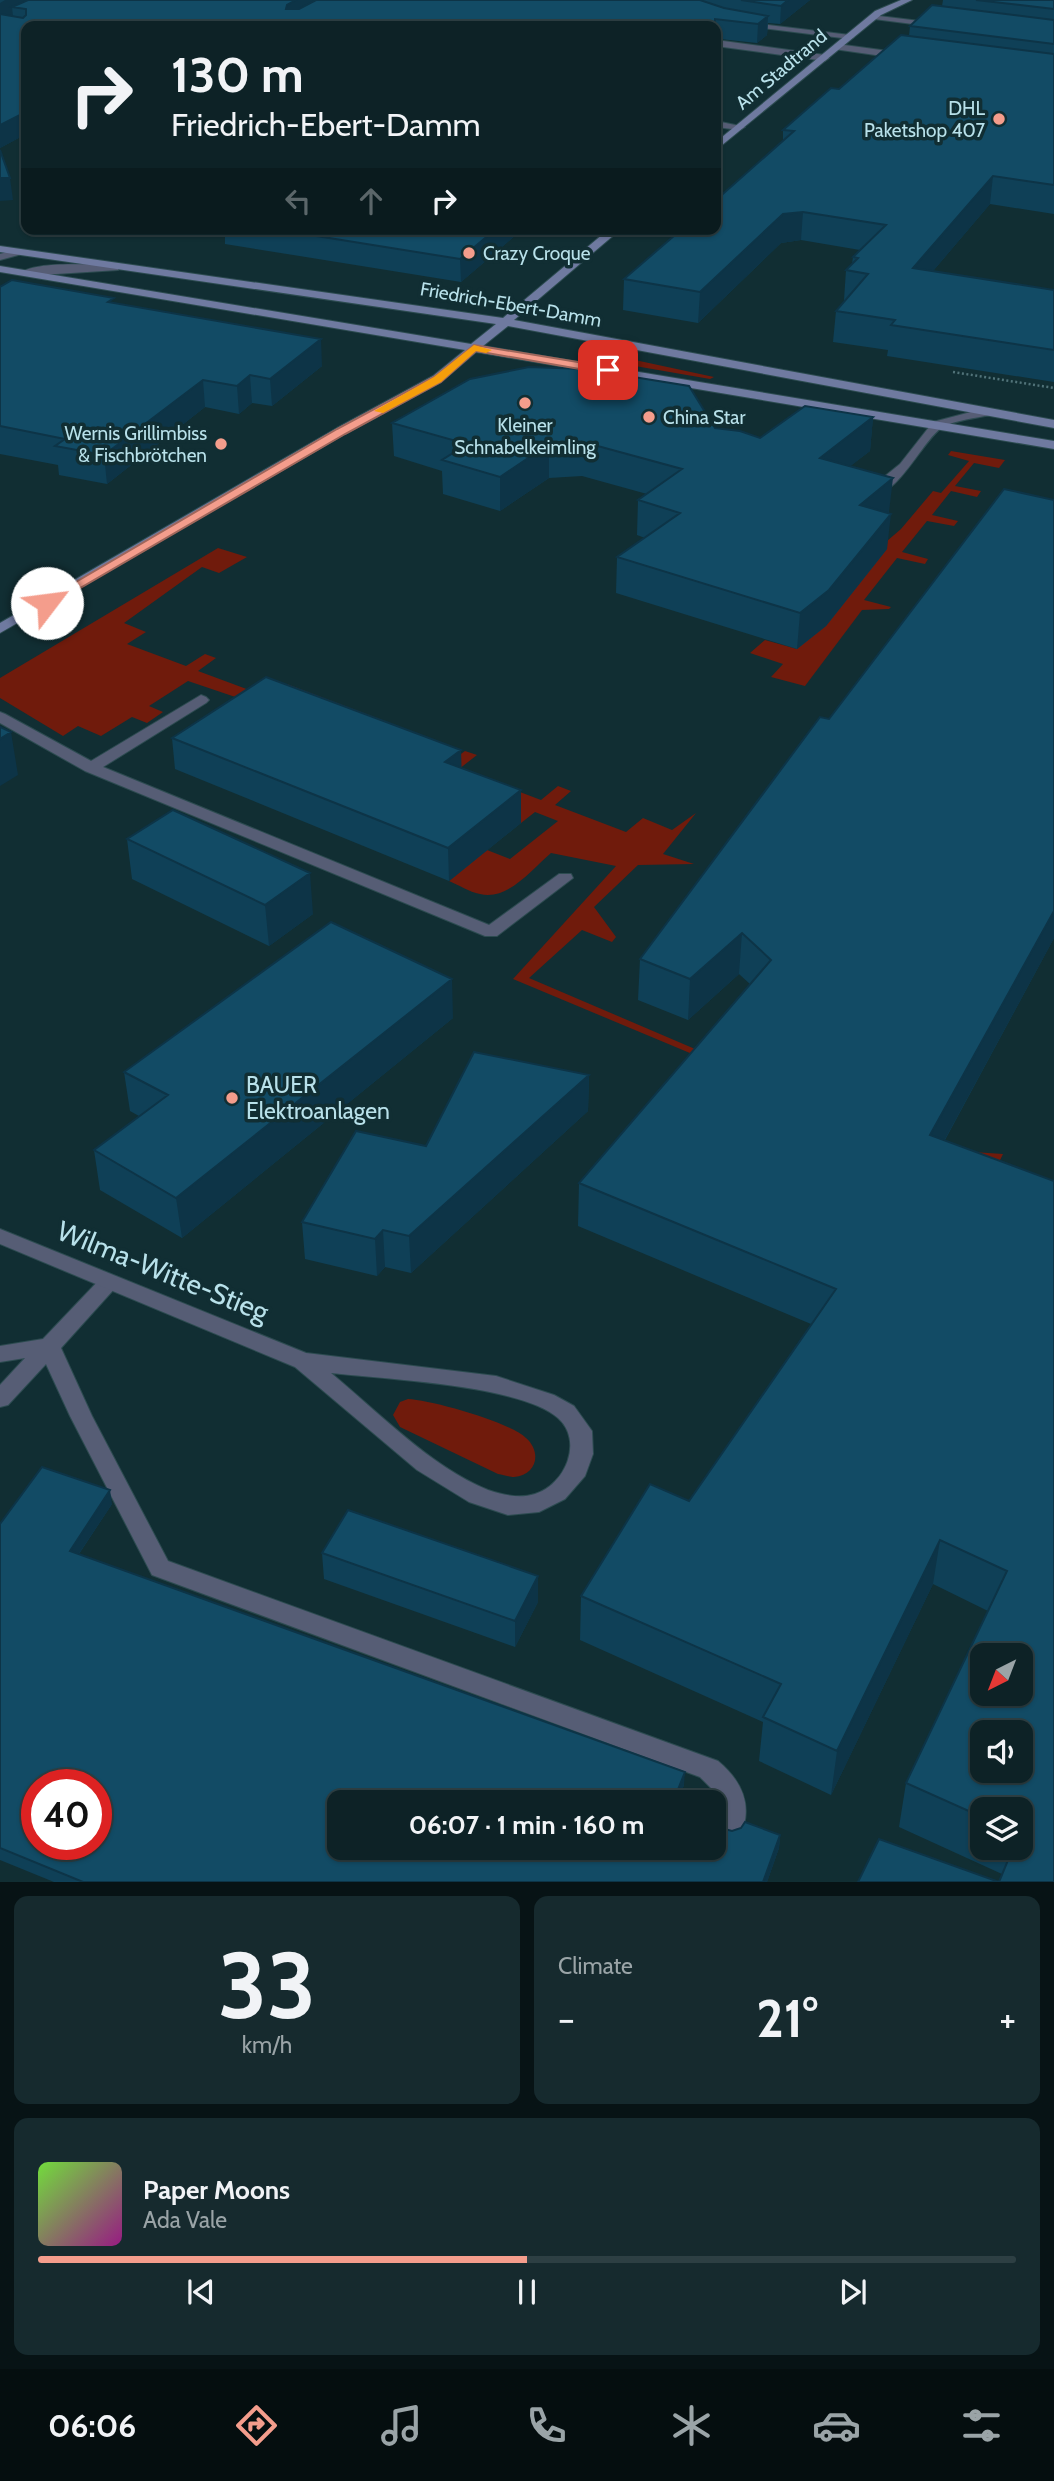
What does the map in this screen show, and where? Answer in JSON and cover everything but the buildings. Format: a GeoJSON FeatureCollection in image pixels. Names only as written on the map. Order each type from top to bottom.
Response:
{"type":"FeatureCollection","features":[{"type":"Feature","properties":{"kind":"main road","name":"Am Stadtrand"},"geometry":{"type":"LineString","coordinates":[[721,143],[874,17],[908,0]]}},
{"type":"Feature","properties":{"kind":"main road"},"geometry":{"type":"LineString","coordinates":[[0,629],[341,431],[438,379],[610,235]]}},
{"type":"Feature","properties":{"kind":"main road","name":"Friedrich-Ebert-Damm"},"geometry":{"type":"LineString","coordinates":[[0,249],[114,268],[359,298],[504,322],[1054,424]]}},
{"type":"Feature","properties":{"kind":"main road"},"geometry":{"type":"LineString","coordinates":[[0,269],[1054,445]]}},
{"type":"Feature","properties":{"kind":"street"},"geometry":{"type":"LineString","coordinates":[[874,17],[952,27]]}},
{"type":"Feature","properties":{"kind":"street"},"geometry":{"type":"LineString","coordinates":[[737,23],[850,37]]}},
{"type":"Feature","properties":{"kind":"street"},"geometry":{"type":"LineString","coordinates":[[721,44],[825,58]]}},
{"type":"Feature","properties":{"kind":"street"},"geometry":{"type":"LineString","coordinates":[[837,47],[918,58]]}},
{"type":"Feature","properties":{"kind":"street"},"geometry":{"type":"LineString","coordinates":[[721,125],[740,127]]}},
{"type":"Feature","properties":{"kind":"street"},"geometry":{"type":"LineString","coordinates":[[0,257],[18,252]]}},
{"type":"Feature","properties":{"kind":"street"},"geometry":{"type":"LineString","coordinates":[[25,273],[114,268]]}},
{"type":"Feature","properties":{"kind":"street"},"geometry":{"type":"LineString","coordinates":[[867,498],[904,467],[937,425],[986,412]]}},
{"type":"Feature","properties":{"kind":"street"},"geometry":{"type":"LineString","coordinates":[[92,768],[201,700]]}},
{"type":"Feature","properties":{"kind":"street"},"geometry":{"type":"LineString","coordinates":[[0,717],[92,768],[491,932],[565,878]]}},
{"type":"Feature","properties":{"kind":"street","name":"Wilma-Witte-Stieg"},"geometry":{"type":"LineString","coordinates":[[0,1236],[303,1361],[496,1384],[546,1401],[566,1412],[581,1431],[582,1454],[574,1476],[557,1493],[539,1503],[508,1506],[477,1495],[425,1464],[303,1361]]}},
{"type":"Feature","properties":{"kind":"street"},"geometry":{"type":"LineString","coordinates":[[0,1399],[109,1282]]}},
{"type":"Feature","properties":{"kind":"street"},"geometry":{"type":"LineString","coordinates":[[0,1354],[49,1346]]}},
{"type":"Feature","properties":{"kind":"street"},"geometry":{"type":"LineString","coordinates":[[49,1346],[81,1416],[160,1568],[709,1769],[727,1783],[734,1800],[730,1830]]}},
{"type":"Feature","properties":{"kind":"shaded area"},"geometry":{"type":"Polygon","coordinates":[[[590,351],[714,377],[710,379],[583,357],[590,351]]]}},
{"type":"Feature","properties":{"kind":"shaded area"},"geometry":{"type":"Polygon","coordinates":[[[951,451],[1005,460],[999,468],[974,463],[955,486],[981,491],[977,497],[951,491],[932,515],[958,521],[954,526],[927,521],[902,552],[928,559],[925,564],[897,558],[864,600],[891,607],[889,609],[862,610],[805,686],[771,677],[783,664],[750,653],[765,640],[797,649],[880,547],[901,529],[933,491],[941,493],[969,461],[948,455],[951,451]]]}},
{"type":"Feature","properties":{"kind":"shaded area"},"geometry":{"type":"Polygon","coordinates":[[[218,548],[247,557],[219,573],[202,567],[124,623],[146,632],[127,644],[186,666],[205,654],[216,658],[198,671],[268,697],[287,684],[385,721],[368,734],[447,764],[465,751],[477,755],[459,769],[541,800],[558,786],[571,791],[555,805],[626,832],[643,818],[672,830],[696,813],[663,854],[694,864],[638,865],[594,907],[616,937],[612,942],[582,930],[529,978],[929,1149],[1003,1154],[991,1179],[513,979],[616,866],[551,853],[519,882],[500,893],[480,894],[449,881],[487,850],[510,859],[558,821],[535,812],[521,823],[268,708],[188,681],[149,706],[163,712],[147,723],[132,717],[101,736],[78,726],[63,736],[0,698],[0,678],[218,548]]]}},
{"type":"Feature","properties":{"kind":"shaded area"},"geometry":{"type":"Polygon","coordinates":[[[408,1399],[434,1403],[504,1425],[526,1438],[534,1450],[535,1462],[528,1472],[522,1475],[514,1477],[498,1474],[400,1427],[393,1415],[400,1402],[408,1399]]]}},
{"type":"Feature","properties":{"kind":"slow traffic"},"geometry":{"type":"LineString","coordinates":[[379,411],[438,379],[474,348],[486,350]]}},
{"type":"Feature","properties":{"kind":"place","name":"DHL Paketshop 407"},"geometry":{"type":"Point","coordinates":[999,119]}},
{"type":"Feature","properties":{"kind":"place","name":"Crazy Croque"},"geometry":{"type":"Point","coordinates":[469,253]}},
{"type":"Feature","properties":{"kind":"place","name":"Kleiner Schnabelkeimling"},"geometry":{"type":"Point","coordinates":[525,403]}},
{"type":"Feature","properties":{"kind":"place","name":"China Star"},"geometry":{"type":"Point","coordinates":[649,417]}},
{"type":"Feature","properties":{"kind":"place","name":"Wernis Grillimbiss & Fischbrötchen"},"geometry":{"type":"Point","coordinates":[221,444]}},
{"type":"Feature","properties":{"kind":"place","name":"BAUER Elektroanlagen"},"geometry":{"type":"Point","coordinates":[232,1098]}},
{"type":"Feature","properties":{"kind":"route"},"geometry":{"type":"LineString","coordinates":[[47,603],[341,431],[438,379],[474,348],[608,370]]}}]}
